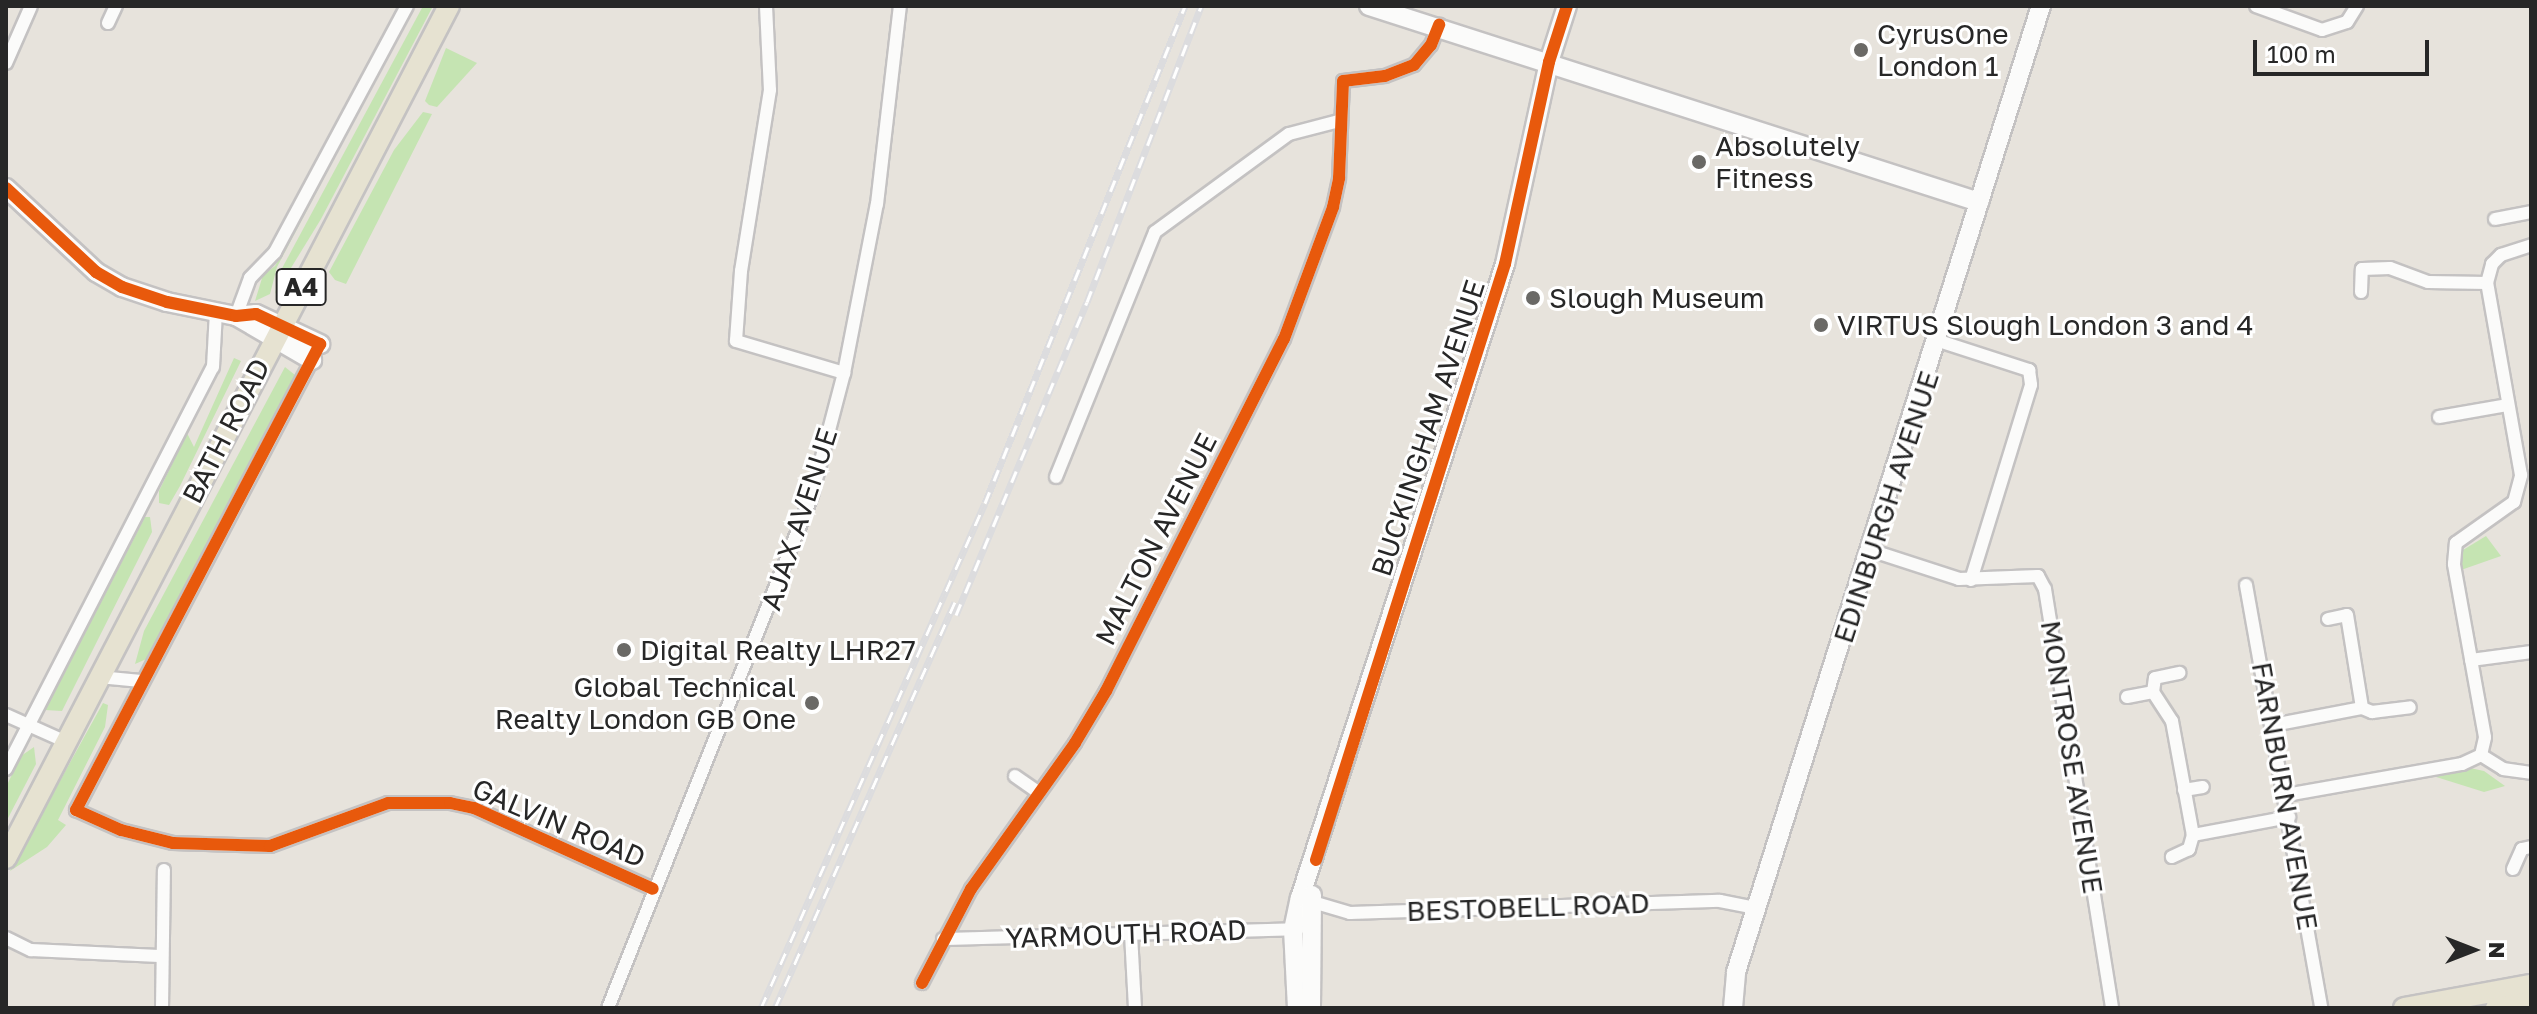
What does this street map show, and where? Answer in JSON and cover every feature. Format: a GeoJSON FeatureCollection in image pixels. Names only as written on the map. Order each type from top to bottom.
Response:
{"type":"FeatureCollection","features":[{"type":"Feature","properties":{"kind":"main road","name":"BATH ROAD"},"geometry":{"type":"LineString","coordinates":[[6,858],[64,741],[449,6]]}},
{"type":"Feature","properties":{"kind":"main road"},"geometry":{"type":"LineString","coordinates":[[2404,1008],[2531,985]]}},
{"type":"Feature","properties":{"kind":"main road"},"geometry":{"type":"LineString","coordinates":[[2496,1008],[2531,1002]]}},
{"type":"Feature","properties":{"kind":"street"},"geometry":{"type":"LineString","coordinates":[[6,63],[31,6]]}},
{"type":"Feature","properties":{"kind":"street"},"geometry":{"type":"LineString","coordinates":[[236,316],[250,278],[275,252],[407,6]]}},
{"type":"Feature","properties":{"kind":"street"},"geometry":{"type":"LineString","coordinates":[[766,6],[770,90],[741,271],[736,341],[844,373]]}},
{"type":"Feature","properties":{"kind":"street","name":"AJAX AVENUE"},"geometry":{"type":"LineString","coordinates":[[608,1008],[653,889],[789,561],[844,373],[877,204],[900,6]]}},
{"type":"Feature","properties":{"kind":"street"},"geometry":{"type":"LineString","coordinates":[[1369,6],[1439,25],[1979,202]]}},
{"type":"Feature","properties":{"kind":"street","name":"BUCKINGHAM AVENUE"},"geometry":{"type":"LineString","coordinates":[[1297,1008],[1301,929],[1316,860],[1505,264],[1549,62],[1567,6]]}},
{"type":"Feature","properties":{"kind":"street","name":"EDINBURGH AVENUE"},"geometry":{"type":"LineString","coordinates":[[1733,1008],[1736,972],[1873,551],[2041,6]]}},
{"type":"Feature","properties":{"kind":"street"},"geometry":{"type":"LineString","coordinates":[[2256,6],[2322,30],[2347,22],[2357,6]]}},
{"type":"Feature","properties":{"kind":"street","name":"MALTON AVENUE"},"geometry":{"type":"LineString","coordinates":[[922,983],[943,939],[1106,691],[1299,308],[1326,235],[1339,178],[1343,81],[1385,76],[1414,65],[1439,25]]}},
{"type":"Feature","properties":{"kind":"street"},"geometry":{"type":"LineString","coordinates":[[1056,477],[1155,232],[1289,134],[1339,121]]}},
{"type":"Feature","properties":{"kind":"street"},"geometry":{"type":"LineString","coordinates":[[6,188],[96,272],[142,296],[236,316],[256,314],[278,332],[316,352],[141,681],[99,677]]}},
{"type":"Feature","properties":{"kind":"street"},"geometry":{"type":"LineString","coordinates":[[2495,219],[2513,220],[2531,212]]}},
{"type":"Feature","properties":{"kind":"street"},"geometry":{"type":"LineString","coordinates":[[2481,755],[2485,737],[2454,564],[2456,543],[2514,502],[2521,475],[2487,283],[2492,264],[2501,255],[2531,245]]}},
{"type":"Feature","properties":{"kind":"street"},"geometry":{"type":"LineString","coordinates":[[2361,292],[2362,269],[2390,268],[2428,282],[2487,283]]}},
{"type":"Feature","properties":{"kind":"street","name":"BATH ROAD"},"geometry":{"type":"LineString","coordinates":[[6,769],[213,367],[216,311]]}},
{"type":"Feature","properties":{"kind":"street"},"geometry":{"type":"LineString","coordinates":[[1939,341],[2029,370],[2031,385],[1971,580]]}},
{"type":"Feature","properties":{"kind":"street"},"geometry":{"type":"LineString","coordinates":[[2439,417],[2508,405]]}},
{"type":"Feature","properties":{"kind":"street","name":"MONTROSE AVENUE"},"geometry":{"type":"LineString","coordinates":[[1873,551],[1971,580],[2032,574],[2045,589],[2112,1008]]}},
{"type":"Feature","properties":{"kind":"street","name":"FARNBURN AVENUE"},"geometry":{"type":"LineString","coordinates":[[2246,585],[2286,795],[2321,1008]]}},
{"type":"Feature","properties":{"kind":"street"},"geometry":{"type":"LineString","coordinates":[[2328,619],[2347,615],[2362,708]]}},
{"type":"Feature","properties":{"kind":"street"},"geometry":{"type":"LineString","coordinates":[[2471,660],[2531,652]]}},
{"type":"Feature","properties":{"kind":"street"},"geometry":{"type":"LineString","coordinates":[[2172,857],[2189,849],[2193,835],[2172,721],[2153,692],[2155,678],[2179,673]]}},
{"type":"Feature","properties":{"kind":"street","name":"GALVIN ROAD"},"geometry":{"type":"LineString","coordinates":[[141,681],[76,810],[121,830],[173,843],[270,846],[388,803],[450,803],[474,808],[653,889]]}},
{"type":"Feature","properties":{"kind":"street"},"geometry":{"type":"LineString","coordinates":[[2127,697],[2153,692]]}},
{"type":"Feature","properties":{"kind":"street"},"geometry":{"type":"LineString","coordinates":[[2273,725],[2362,708],[2372,712],[2410,707]]}},
{"type":"Feature","properties":{"kind":"street"},"geometry":{"type":"LineString","coordinates":[[6,715],[64,741]]}},
{"type":"Feature","properties":{"kind":"street"},"geometry":{"type":"LineString","coordinates":[[2481,755],[2503,769],[2531,773]]}},
{"type":"Feature","properties":{"kind":"street"},"geometry":{"type":"LineString","coordinates":[[2286,795],[2462,764],[2481,755]]}},
{"type":"Feature","properties":{"kind":"street"},"geometry":{"type":"LineString","coordinates":[[1015,776],[1038,792]]}},
{"type":"Feature","properties":{"kind":"street"},"geometry":{"type":"LineString","coordinates":[[2184,790],[2203,787]]}},
{"type":"Feature","properties":{"kind":"street"},"geometry":{"type":"LineString","coordinates":[[2193,835],[2289,817]]}},
{"type":"Feature","properties":{"kind":"street"},"geometry":{"type":"LineString","coordinates":[[2513,869],[2522,849],[2531,847]]}},
{"type":"Feature","properties":{"kind":"street"},"geometry":{"type":"LineString","coordinates":[[162,1008],[159,956],[164,870]]}},
{"type":"Feature","properties":{"kind":"street","name":"BESTOBELL ROAD"},"geometry":{"type":"LineString","coordinates":[[1306,900],[1350,913],[1720,901],[1756,908]]}},
{"type":"Feature","properties":{"kind":"street","name":"BUCKINGHAM AVENUE"},"geometry":{"type":"LineString","coordinates":[[1301,929],[1311,1008]]}},
{"type":"Feature","properties":{"kind":"street","name":"YARMOUTH ROAD"},"geometry":{"type":"LineString","coordinates":[[943,939],[1301,929]]}},
{"type":"Feature","properties":{"kind":"street"},"geometry":{"type":"LineString","coordinates":[[1131,934],[1135,1008]]}},
{"type":"Feature","properties":{"kind":"street"},"geometry":{"type":"LineString","coordinates":[[6,938],[31,950],[159,956]]}},
{"type":"Feature","properties":{"kind":"green space"},"geometry":{"type":"Polygon","coordinates":[[[415,6],[277,267],[270,294],[255,301],[263,275],[275,266],[415,6]]]}},
{"type":"Feature","properties":{"kind":"green space"},"geometry":{"type":"Polygon","coordinates":[[[423,6],[433,6],[321,219],[275,294],[280,272],[423,6]]]}},
{"type":"Feature","properties":{"kind":"green space"},"geometry":{"type":"Polygon","coordinates":[[[446,48],[477,63],[437,107],[425,101],[446,48]]]}},
{"type":"Feature","properties":{"kind":"green space"},"geometry":{"type":"Polygon","coordinates":[[[423,112],[432,114],[346,284],[335,280],[329,272],[394,150],[423,112]]]}},
{"type":"Feature","properties":{"kind":"green space"},"geometry":{"type":"Polygon","coordinates":[[[234,358],[241,361],[180,486],[169,505],[159,503],[159,491],[187,433],[194,447],[234,358]]]}},
{"type":"Feature","properties":{"kind":"green space"},"geometry":{"type":"Polygon","coordinates":[[[285,367],[295,375],[151,657],[135,664],[144,631],[285,367]]]}},
{"type":"Feature","properties":{"kind":"green space"},"geometry":{"type":"Polygon","coordinates":[[[145,517],[150,517],[152,532],[62,711],[45,710],[145,517]]]}},
{"type":"Feature","properties":{"kind":"green space"},"geometry":{"type":"Polygon","coordinates":[[[2486,536],[2501,556],[2461,570],[2463,550],[2486,536]]]}},
{"type":"Feature","properties":{"kind":"green space"},"geometry":{"type":"Polygon","coordinates":[[[103,703],[108,705],[105,727],[58,820],[66,825],[47,847],[10,871],[103,703]]]}},
{"type":"Feature","properties":{"kind":"green space"},"geometry":{"type":"Polygon","coordinates":[[[34,747],[36,764],[6,822],[6,787],[21,756],[34,747]]]}},
{"type":"Feature","properties":{"kind":"green space"},"geometry":{"type":"Polygon","coordinates":[[[2470,768],[2484,771],[2505,786],[2484,792],[2433,776],[2470,768]]]}},
{"type":"Feature","properties":{"kind":"railway"},"geometry":{"type":"LineString","coordinates":[[761,1008],[985,503],[1185,6]]}},
{"type":"Feature","properties":{"kind":"railway"},"geometry":{"type":"LineString","coordinates":[[956,615],[1087,302],[1201,6]]}},
{"type":"Feature","properties":{"kind":"railway"},"geometry":{"type":"LineString","coordinates":[[775,1008],[955,602]]}},
{"type":"Feature","properties":{"kind":"cycle path"},"geometry":{"type":"LineString","coordinates":[[1316,860],[1505,264],[1549,62],[1567,6]]}},
{"type":"Feature","properties":{"kind":"cycle path"},"geometry":{"type":"LineString","coordinates":[[922,983],[971,889],[1075,743],[1106,691],[1284,339],[1333,207],[1339,178],[1343,81],[1385,76],[1414,65],[1431,45],[1439,25]]}},
{"type":"Feature","properties":{"kind":"cycle path"},"geometry":{"type":"LineString","coordinates":[[6,188],[96,272],[122,287],[167,302],[236,316],[256,314],[320,344],[76,810],[121,830],[173,843],[270,846],[388,803],[450,803],[474,808],[653,889]]}},
{"type":"Feature","properties":{"kind":"place","name":"CyrusOne London 1"},"geometry":{"type":"Point","coordinates":[1861,50]}},
{"type":"Feature","properties":{"kind":"place","name":"Absolutely Fitness"},"geometry":{"type":"Point","coordinates":[1699,162]}},
{"type":"Feature","properties":{"kind":"place","name":"Slough Museum"},"geometry":{"type":"Point","coordinates":[1533,298]}},
{"type":"Feature","properties":{"kind":"place","name":"VIRTUS Slough London 3 and 4"},"geometry":{"type":"Point","coordinates":[1821,325]}},
{"type":"Feature","properties":{"kind":"place","name":"Digital Realty LHR27"},"geometry":{"type":"Point","coordinates":[624,650]}},
{"type":"Feature","properties":{"kind":"place","name":"Global Technical Realty London GB One"},"geometry":{"type":"Point","coordinates":[812,703]}}]}
